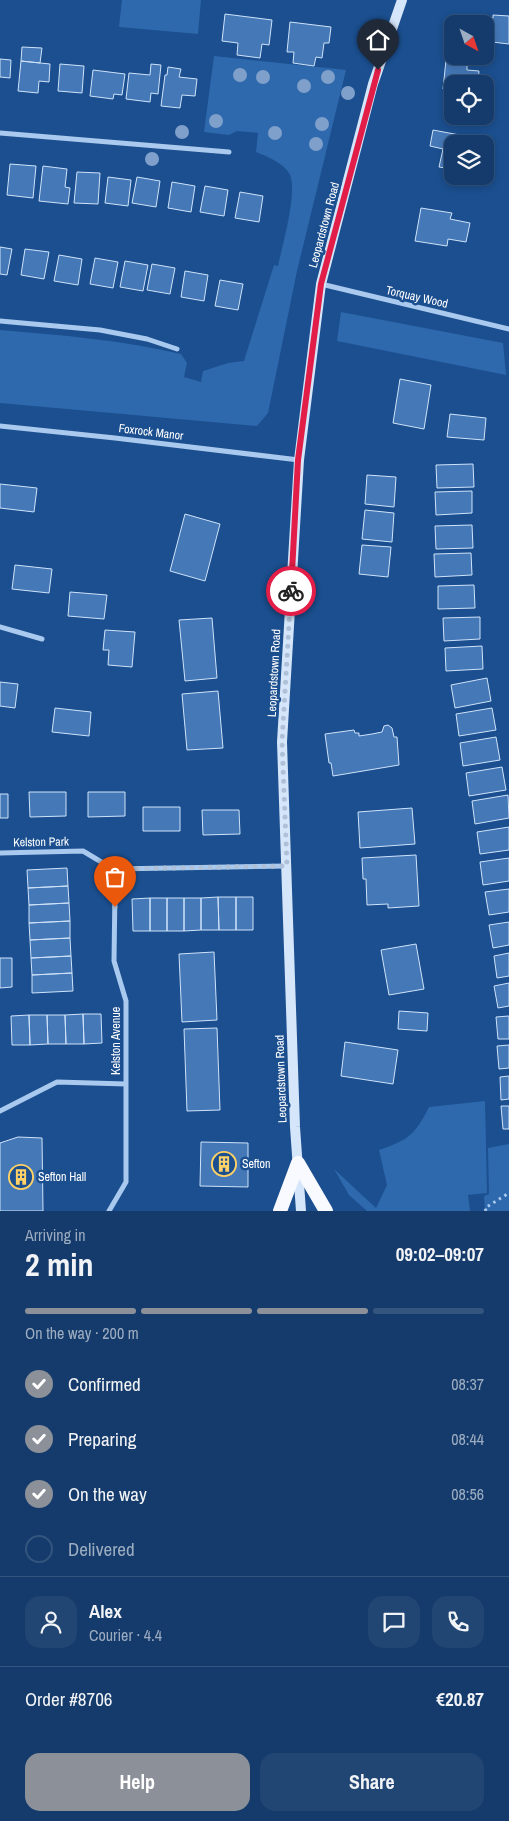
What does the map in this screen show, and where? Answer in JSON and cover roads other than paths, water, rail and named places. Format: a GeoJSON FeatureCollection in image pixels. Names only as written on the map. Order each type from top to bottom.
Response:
{"type":"FeatureCollection","features":[{"type":"Feature","properties":{"kind":"highway"},"geometry":{"type":"LineString","coordinates":[[280,1211],[298,1163]]}},
{"type":"Feature","properties":{"kind":"highway"},"geometry":{"type":"LineString","coordinates":[[298,1163],[326,1211]]}},
{"type":"Feature","properties":{"kind":"main road","name":"Leopardstown Road"},"geometry":{"type":"LineString","coordinates":[[301,1211],[295,1127],[282,742],[298,460],[321,284],[374,84],[402,0]]}},
{"type":"Feature","properties":{"kind":"street"},"geometry":{"type":"LineString","coordinates":[[0,133],[229,152]]}},
{"type":"Feature","properties":{"kind":"street","name":"Torquay Wood"},"geometry":{"type":"LineString","coordinates":[[321,284],[509,329]]}},
{"type":"Feature","properties":{"kind":"street"},"geometry":{"type":"LineString","coordinates":[[0,322],[100,330],[147,339],[177,349]]}},
{"type":"Feature","properties":{"kind":"street","name":"Foxrock Manor"},"geometry":{"type":"LineString","coordinates":[[0,426],[298,460]]}},
{"type":"Feature","properties":{"kind":"street"},"geometry":{"type":"LineString","coordinates":[[0,627],[42,638]]}},
{"type":"Feature","properties":{"kind":"street","name":"Kelston Park"},"geometry":{"type":"LineString","coordinates":[[0,854],[83,852],[113,869]]}},
{"type":"Feature","properties":{"kind":"street"},"geometry":{"type":"LineString","coordinates":[[113,869],[287,866]]}},
{"type":"Feature","properties":{"kind":"street","name":"Kelston Avenue"},"geometry":{"type":"LineString","coordinates":[[109,1211],[126,1182],[126,1001],[114,961],[115,889],[113,869]]}},
{"type":"Feature","properties":{"kind":"street"},"geometry":{"type":"LineString","coordinates":[[0,1111],[57,1082],[126,1084]]}},
{"type":"Feature","properties":{"kind":"place","name":"Sefton"},"geometry":{"type":"Point","coordinates":[224,1164]}},
{"type":"Feature","properties":{"kind":"place","name":"Sefton Hall"},"geometry":{"type":"Point","coordinates":[21,1177]}}]}
